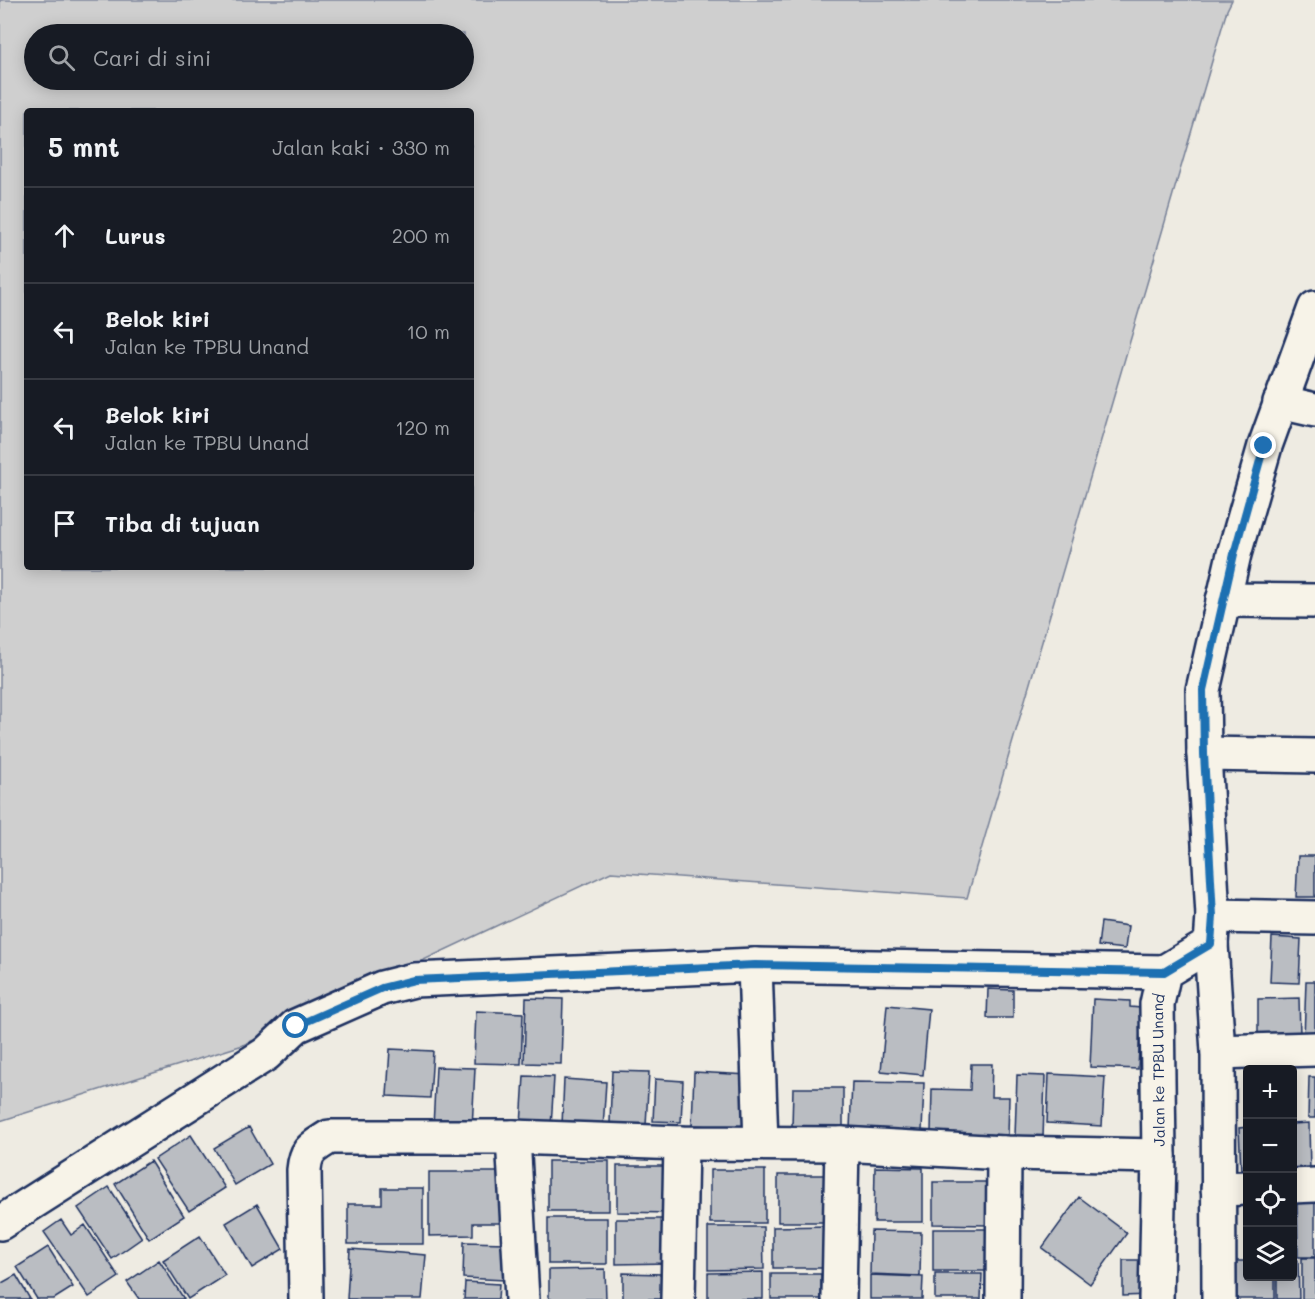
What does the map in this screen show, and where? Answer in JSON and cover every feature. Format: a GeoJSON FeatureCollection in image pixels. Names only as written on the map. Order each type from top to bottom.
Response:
{"type":"FeatureCollection","features":[{"type":"Feature","properties":{"kind":"street"},"geometry":{"type":"LineString","coordinates":[[1219,1299],[1233,1188],[1218,1052],[1203,690],[1237,544],[1264,446],[1315,308]]}},
{"type":"Feature","properties":{"kind":"street"},"geometry":{"type":"LineString","coordinates":[[1280,402],[1315,410]]}},
{"type":"Feature","properties":{"kind":"street"},"geometry":{"type":"LineString","coordinates":[[1223,600],[1315,601]]}},
{"type":"Feature","properties":{"kind":"street"},"geometry":{"type":"LineString","coordinates":[[1204,754],[1315,756]]}},
{"type":"Feature","properties":{"kind":"street"},"geometry":{"type":"LineString","coordinates":[[1212,930],[1315,918]]}},
{"type":"Feature","properties":{"kind":"street","name":"Jalan ke TPBU Unand"},"geometry":{"type":"LineString","coordinates":[[1156,1299],[1159,1156],[1157,1004],[1164,972],[1212,930]]}},
{"type":"Feature","properties":{"kind":"street"},"geometry":{"type":"LineString","coordinates":[[0,1223],[266,1054],[296,1026],[382,988],[414,980],[755,965],[1164,972]]}},
{"type":"Feature","properties":{"kind":"street"},"geometry":{"type":"LineString","coordinates":[[755,965],[761,1143]]}},
{"type":"Feature","properties":{"kind":"street"},"geometry":{"type":"LineString","coordinates":[[1218,1052],[1315,1049]]}},
{"type":"Feature","properties":{"kind":"street"},"geometry":{"type":"LineString","coordinates":[[306,1299],[305,1156],[314,1146],[329,1137],[513,1137],[681,1143],[842,1144],[1004,1153],[1159,1156]]}},
{"type":"Feature","properties":{"kind":"street"},"geometry":{"type":"LineString","coordinates":[[513,1137],[522,1299]]}},
{"type":"Feature","properties":{"kind":"street"},"geometry":{"type":"LineString","coordinates":[[678,1299],[681,1143]]}},
{"type":"Feature","properties":{"kind":"street"},"geometry":{"type":"LineString","coordinates":[[839,1299],[842,1144]]}},
{"type":"Feature","properties":{"kind":"street"},"geometry":{"type":"LineString","coordinates":[[1003,1299],[1004,1153]]}},
{"type":"Feature","properties":{"kind":"street"},"geometry":{"type":"LineString","coordinates":[[1297,1186],[1315,1185]]}},
{"type":"Feature","properties":{"kind":"shaded area"},"geometry":{"type":"Polygon","coordinates":[[[0,0],[1232,0],[1227,10],[967,898],[611,872],[243,1045],[0,1121],[0,0]]]}},
{"type":"Feature","properties":{"kind":"building"},"geometry":{"type":"Polygon","coordinates":[[[1298,856],[1315,856],[1315,897],[1296,897],[1298,856]]]}},
{"type":"Feature","properties":{"kind":"building"},"geometry":{"type":"Polygon","coordinates":[[[1101,922],[1128,926],[1125,949],[1098,946],[1101,922]]]}},
{"type":"Feature","properties":{"kind":"building"},"geometry":{"type":"Polygon","coordinates":[[[1272,937],[1301,939],[1299,983],[1270,982],[1272,937]]]}},
{"type":"Feature","properties":{"kind":"building"},"geometry":{"type":"Polygon","coordinates":[[[1306,981],[1315,981],[1315,1040],[1304,1039],[1306,981]]]}},
{"type":"Feature","properties":{"kind":"building"},"geometry":{"type":"Polygon","coordinates":[[[988,989],[1013,990],[1013,1018],[987,1018],[988,989]]]}},
{"type":"Feature","properties":{"kind":"building"},"geometry":{"type":"Polygon","coordinates":[[[526,998],[563,999],[561,1064],[524,1063],[526,998]]]}},
{"type":"Feature","properties":{"kind":"building"},"geometry":{"type":"Polygon","coordinates":[[[1299,998],[1300,1034],[1258,1035],[1258,999],[1299,998]]]}},
{"type":"Feature","properties":{"kind":"building"},"geometry":{"type":"Polygon","coordinates":[[[1093,999],[1130,1001],[1130,1007],[1141,1008],[1138,1069],[1090,1067],[1093,999]]]}},
{"type":"Feature","properties":{"kind":"building"},"geometry":{"type":"Polygon","coordinates":[[[887,1005],[929,1009],[923,1075],[881,1071],[887,1005]]]}},
{"type":"Feature","properties":{"kind":"building"},"geometry":{"type":"Polygon","coordinates":[[[476,1011],[523,1013],[521,1064],[474,1063],[476,1011]]]}},
{"type":"Feature","properties":{"kind":"building"},"geometry":{"type":"Polygon","coordinates":[[[390,1049],[433,1051],[430,1098],[387,1096],[390,1049]]]}},
{"type":"Feature","properties":{"kind":"building"},"geometry":{"type":"Polygon","coordinates":[[[971,1064],[992,1064],[991,1097],[1009,1097],[1008,1135],[931,1133],[932,1089],[970,1090],[971,1064]]]}},
{"type":"Feature","properties":{"kind":"building"},"geometry":{"type":"Polygon","coordinates":[[[436,1067],[475,1068],[472,1129],[433,1127],[436,1067]]]}},
{"type":"Feature","properties":{"kind":"building"},"geometry":{"type":"Polygon","coordinates":[[[612,1071],[649,1072],[646,1125],[610,1123],[612,1071]]]}},
{"type":"Feature","properties":{"kind":"building"},"geometry":{"type":"Polygon","coordinates":[[[694,1072],[749,1075],[747,1128],[692,1125],[694,1072]]]}},
{"type":"Feature","properties":{"kind":"building"},"geometry":{"type":"Polygon","coordinates":[[[1049,1074],[1105,1077],[1102,1126],[1047,1123],[1049,1074]]]}},
{"type":"Feature","properties":{"kind":"building"},"geometry":{"type":"Polygon","coordinates":[[[1017,1075],[1045,1076],[1043,1138],[1015,1137],[1017,1075]]]}},
{"type":"Feature","properties":{"kind":"building"},"geometry":{"type":"Polygon","coordinates":[[[524,1076],[554,1077],[551,1127],[521,1126],[524,1076]]]}},
{"type":"Feature","properties":{"kind":"building"},"geometry":{"type":"Polygon","coordinates":[[[1309,1077],[1315,1077],[1315,1118],[1308,1118],[1309,1077]]]}},
{"type":"Feature","properties":{"kind":"building"},"geometry":{"type":"Polygon","coordinates":[[[564,1079],[606,1082],[603,1128],[562,1125],[564,1079]]]}},
{"type":"Feature","properties":{"kind":"building"},"geometry":{"type":"Polygon","coordinates":[[[655,1079],[683,1081],[681,1122],[653,1121],[655,1079]]]}},
{"type":"Feature","properties":{"kind":"building"},"geometry":{"type":"Polygon","coordinates":[[[852,1082],[924,1083],[922,1131],[850,1129],[852,1082]]]}},
{"type":"Feature","properties":{"kind":"building"},"geometry":{"type":"Polygon","coordinates":[[[793,1088],[843,1088],[843,1127],[792,1127],[793,1088]]]}},
{"type":"Feature","properties":{"kind":"building"},"geometry":{"type":"Polygon","coordinates":[[[1309,1123],[1310,1172],[1297,1173],[1297,1124],[1309,1123]]]}},
{"type":"Feature","properties":{"kind":"building"},"geometry":{"type":"Polygon","coordinates":[[[249,1127],[270,1164],[235,1185],[214,1148],[249,1127]]]}},
{"type":"Feature","properties":{"kind":"building"},"geometry":{"type":"Polygon","coordinates":[[[1239,1128],[1243,1128],[1243,1171],[1241,1171],[1239,1128]]]}},
{"type":"Feature","properties":{"kind":"building"},"geometry":{"type":"Polygon","coordinates":[[[191,1135],[225,1188],[189,1211],[155,1159],[191,1135]]]}},
{"type":"Feature","properties":{"kind":"building"},"geometry":{"type":"Polygon","coordinates":[[[150,1161],[184,1216],[149,1239],[115,1184],[150,1161]]]}},
{"type":"Feature","properties":{"kind":"building"},"geometry":{"type":"Polygon","coordinates":[[[548,1161],[609,1161],[609,1211],[548,1211],[548,1161]]]}},
{"type":"Feature","properties":{"kind":"building"},"geometry":{"type":"Polygon","coordinates":[[[617,1166],[671,1166],[671,1213],[617,1212],[617,1166]]]}},
{"type":"Feature","properties":{"kind":"building"},"geometry":{"type":"Polygon","coordinates":[[[875,1167],[923,1168],[923,1222],[874,1222],[875,1167]]]}},
{"type":"Feature","properties":{"kind":"building"},"geometry":{"type":"Polygon","coordinates":[[[710,1170],[765,1170],[765,1223],[710,1223],[710,1170]]]}},
{"type":"Feature","properties":{"kind":"building"},"geometry":{"type":"Polygon","coordinates":[[[429,1172],[503,1172],[503,1223],[473,1223],[473,1235],[429,1236],[429,1172]]]}},
{"type":"Feature","properties":{"kind":"building"},"geometry":{"type":"Polygon","coordinates":[[[778,1175],[826,1175],[826,1222],[778,1222],[778,1175]]]}},
{"type":"Feature","properties":{"kind":"building"},"geometry":{"type":"Polygon","coordinates":[[[933,1182],[988,1182],[988,1225],[933,1224],[933,1182]]]}},
{"type":"Feature","properties":{"kind":"building"},"geometry":{"type":"Polygon","coordinates":[[[109,1187],[142,1238],[112,1259],[78,1208],[109,1187]]]}},
{"type":"Feature","properties":{"kind":"building"},"geometry":{"type":"Polygon","coordinates":[[[382,1188],[423,1188],[423,1244],[348,1244],[348,1204],[382,1204],[382,1188]]]}},
{"type":"Feature","properties":{"kind":"building"},"geometry":{"type":"Polygon","coordinates":[[[1315,1192],[1315,1257],[1298,1257],[1297,1193],[1315,1192]]]}},
{"type":"Feature","properties":{"kind":"building"},"geometry":{"type":"Polygon","coordinates":[[[1079,1197],[1127,1233],[1090,1284],[1042,1248],[1079,1197]]]}},
{"type":"Feature","properties":{"kind":"building"},"geometry":{"type":"Polygon","coordinates":[[[257,1204],[283,1249],[252,1268],[226,1223],[257,1204]]]}},
{"type":"Feature","properties":{"kind":"building"},"geometry":{"type":"Polygon","coordinates":[[[548,1218],[607,1218],[607,1264],[548,1264],[548,1218]]]}},
{"type":"Feature","properties":{"kind":"building"},"geometry":{"type":"Polygon","coordinates":[[[616,1219],[668,1219],[668,1263],[616,1264],[616,1219]]]}},
{"type":"Feature","properties":{"kind":"building"},"geometry":{"type":"Polygon","coordinates":[[[61,1220],[71,1235],[85,1225],[119,1277],[89,1297],[44,1232],[61,1220]]]}},
{"type":"Feature","properties":{"kind":"building"},"geometry":{"type":"Polygon","coordinates":[[[831,1226],[831,1268],[773,1268],[773,1227],[831,1226]]]}},
{"type":"Feature","properties":{"kind":"building"},"geometry":{"type":"Polygon","coordinates":[[[708,1227],[763,1227],[764,1269],[708,1270],[708,1227]]]}},
{"type":"Feature","properties":{"kind":"building"},"geometry":{"type":"Polygon","coordinates":[[[933,1229],[988,1229],[989,1271],[933,1271],[933,1229]]]}},
{"type":"Feature","properties":{"kind":"building"},"geometry":{"type":"Polygon","coordinates":[[[871,1231],[921,1232],[920,1276],[870,1274],[871,1231]]]}},
{"type":"Feature","properties":{"kind":"building"},"geometry":{"type":"Polygon","coordinates":[[[200,1236],[225,1275],[188,1299],[163,1260],[200,1236]]]}},
{"type":"Feature","properties":{"kind":"building"},"geometry":{"type":"Polygon","coordinates":[[[464,1242],[506,1243],[505,1280],[463,1278],[464,1242]]]}},
{"type":"Feature","properties":{"kind":"building"},"geometry":{"type":"Polygon","coordinates":[[[48,1247],[73,1287],[54,1299],[37,1299],[17,1267],[48,1247]]]}},
{"type":"Feature","properties":{"kind":"building"},"geometry":{"type":"Polygon","coordinates":[[[350,1249],[426,1255],[422,1299],[347,1299],[350,1249]]]}},
{"type":"Feature","properties":{"kind":"building"},"geometry":{"type":"Polygon","coordinates":[[[1302,1258],[1315,1258],[1315,1299],[1302,1299],[1302,1258]]]}},
{"type":"Feature","properties":{"kind":"building"},"geometry":{"type":"Polygon","coordinates":[[[159,1260],[184,1299],[139,1299],[127,1282],[159,1260]]]}},
{"type":"Feature","properties":{"kind":"building"},"geometry":{"type":"Polygon","coordinates":[[[1123,1260],[1148,1260],[1148,1295],[1123,1296],[1123,1260]]]}},
{"type":"Feature","properties":{"kind":"building"},"geometry":{"type":"Polygon","coordinates":[[[1298,1260],[1299,1299],[1277,1299],[1277,1281],[1297,1281],[1298,1260]]]}},
{"type":"Feature","properties":{"kind":"building"},"geometry":{"type":"Polygon","coordinates":[[[1235,1261],[1243,1261],[1243,1281],[1275,1281],[1275,1299],[1236,1299],[1235,1261]]]}},
{"type":"Feature","properties":{"kind":"building"},"geometry":{"type":"Polygon","coordinates":[[[605,1269],[606,1299],[549,1299],[549,1270],[605,1269]]]}},
{"type":"Feature","properties":{"kind":"building"},"geometry":{"type":"Polygon","coordinates":[[[763,1272],[763,1299],[708,1299],[708,1273],[763,1272]]]}},
{"type":"Feature","properties":{"kind":"building"},"geometry":{"type":"Polygon","coordinates":[[[623,1273],[662,1274],[661,1299],[623,1299],[623,1273]]]}},
{"type":"Feature","properties":{"kind":"building"},"geometry":{"type":"Polygon","coordinates":[[[771,1274],[821,1274],[821,1299],[771,1299],[771,1274]]]}},
{"type":"Feature","properties":{"kind":"building"},"geometry":{"type":"Polygon","coordinates":[[[935,1274],[982,1274],[981,1299],[935,1299],[935,1274]]]}},
{"type":"Feature","properties":{"kind":"building"},"geometry":{"type":"Polygon","coordinates":[[[16,1275],[30,1299],[0,1299],[0,1284],[16,1275]]]}},
{"type":"Feature","properties":{"kind":"building"},"geometry":{"type":"Polygon","coordinates":[[[870,1275],[923,1277],[922,1299],[870,1299],[870,1275]]]}},
{"type":"Feature","properties":{"kind":"building"},"geometry":{"type":"Polygon","coordinates":[[[465,1282],[499,1284],[498,1299],[464,1299],[465,1282]]]}},
{"type":"Feature","properties":{"kind":"route"},"geometry":{"type":"LineString","coordinates":[[296,1026],[382,988],[414,980],[755,965],[1164,972],[1211,944],[1213,916],[1204,754],[1203,690],[1234,554],[1264,446]]}}]}
